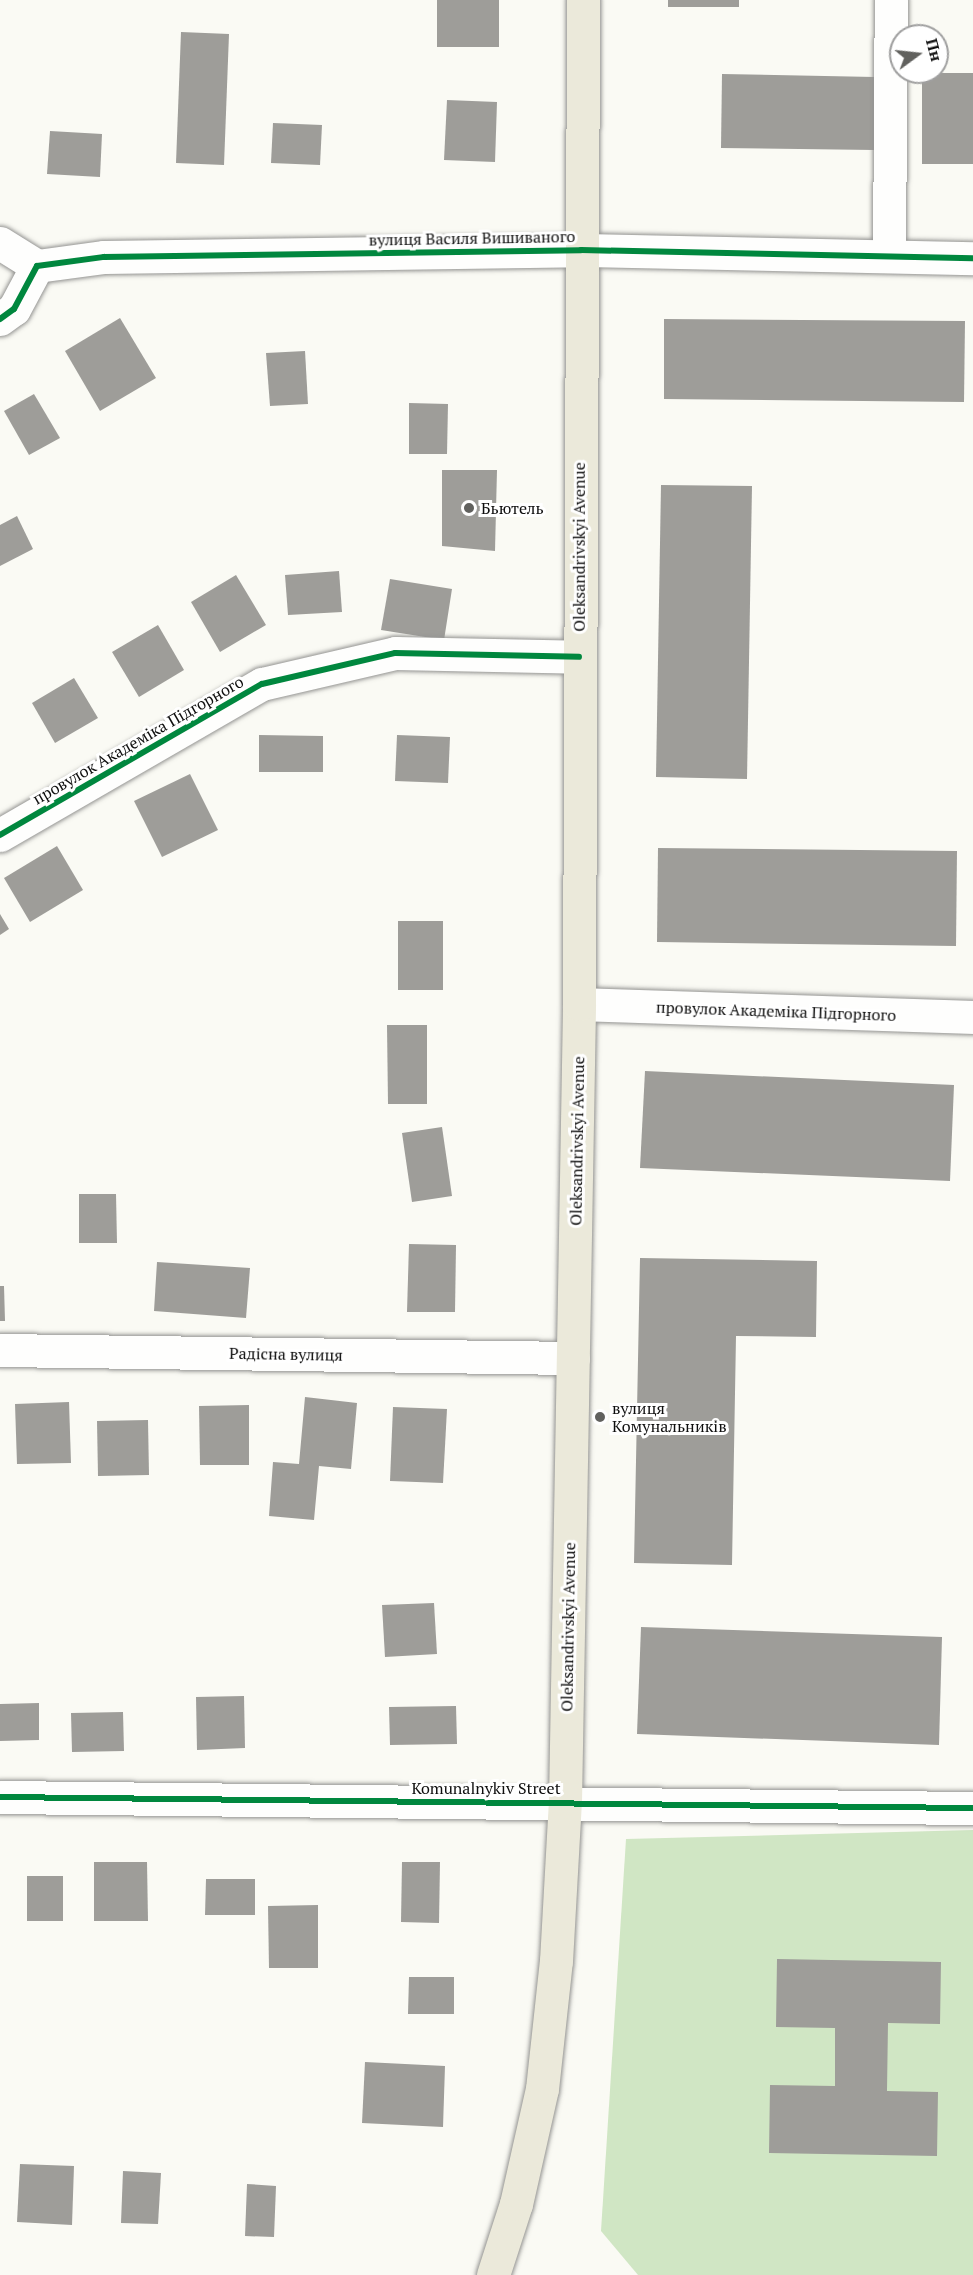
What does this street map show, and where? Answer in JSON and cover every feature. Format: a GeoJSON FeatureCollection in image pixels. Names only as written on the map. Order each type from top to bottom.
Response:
{"type":"FeatureCollection","features":[{"type":"Feature","properties":{"kind":"main road","name":"Oleksandrivskyi Avenue"},"geometry":{"type":"LineString","coordinates":[[493,2275],[516,2204],[542,2089],[556,1961],[565,1802],[579,1004],[583,0]]}},
{"type":"Feature","properties":{"kind":"street"},"geometry":{"type":"LineString","coordinates":[[889,256],[891,0]]}},
{"type":"Feature","properties":{"kind":"street"},"geometry":{"type":"LineString","coordinates":[[0,243],[37,266],[14,309],[0,319]]}},
{"type":"Feature","properties":{"kind":"street","name":"вулиця Василя Вишиваного"},"geometry":{"type":"LineString","coordinates":[[37,266],[104,257],[581,250],[973,258]]}},
{"type":"Feature","properties":{"kind":"street","name":"провулок Академіка Підгорного"},"geometry":{"type":"LineString","coordinates":[[0,834],[262,684],[395,653],[579,657]]}},
{"type":"Feature","properties":{"kind":"street","name":"провулок Академіка Підгорного"},"geometry":{"type":"LineString","coordinates":[[579,1004],[973,1017]]}},
{"type":"Feature","properties":{"kind":"street","name":"Радісна вулиця"},"geometry":{"type":"LineString","coordinates":[[0,1350],[573,1358]]}},
{"type":"Feature","properties":{"kind":"street","name":"Komunalnykiv Street"},"geometry":{"type":"LineString","coordinates":[[0,1797],[973,1808]]}},
{"type":"Feature","properties":{"kind":"green space"},"geometry":{"type":"Polygon","coordinates":[[[973,1830],[973,2275],[638,2275],[601,2231],[626,1839],[973,1830]]]}},
{"type":"Feature","properties":{"kind":"building"},"geometry":{"type":"Polygon","coordinates":[[[437,0],[499,0],[499,47],[437,47],[437,0]]]}},
{"type":"Feature","properties":{"kind":"building"},"geometry":{"type":"Polygon","coordinates":[[[668,0],[739,0],[739,7],[668,7],[668,0]]]}},
{"type":"Feature","properties":{"kind":"building"},"geometry":{"type":"Polygon","coordinates":[[[181,32],[229,34],[224,165],[176,163],[181,32]]]}},
{"type":"Feature","properties":{"kind":"building"},"geometry":{"type":"Polygon","coordinates":[[[949,73],[973,73],[973,164],[922,164],[922,84],[949,84],[949,73]]]}},
{"type":"Feature","properties":{"kind":"building"},"geometry":{"type":"Polygon","coordinates":[[[722,74],[875,77],[874,150],[721,148],[722,74]]]}},
{"type":"Feature","properties":{"kind":"building"},"geometry":{"type":"Polygon","coordinates":[[[447,100],[497,102],[495,162],[444,160],[447,100]]]}},
{"type":"Feature","properties":{"kind":"building"},"geometry":{"type":"Polygon","coordinates":[[[273,123],[322,125],[320,165],[271,163],[273,123]]]}},
{"type":"Feature","properties":{"kind":"building"},"geometry":{"type":"Polygon","coordinates":[[[50,131],[102,134],[100,177],[47,174],[50,131]]]}},
{"type":"Feature","properties":{"kind":"building"},"geometry":{"type":"Polygon","coordinates":[[[120,318],[156,378],[100,411],[65,351],[120,318]]]}},
{"type":"Feature","properties":{"kind":"building"},"geometry":{"type":"Polygon","coordinates":[[[664,319],[965,321],[964,402],[664,399],[664,319]]]}},
{"type":"Feature","properties":{"kind":"building"},"geometry":{"type":"Polygon","coordinates":[[[305,351],[308,404],[270,406],[266,353],[305,351]]]}},
{"type":"Feature","properties":{"kind":"building"},"geometry":{"type":"Polygon","coordinates":[[[34,394],[60,438],[29,455],[4,411],[34,394]]]}},
{"type":"Feature","properties":{"kind":"building"},"geometry":{"type":"Polygon","coordinates":[[[409,403],[448,404],[447,454],[409,454],[409,403]]]}},
{"type":"Feature","properties":{"kind":"building","name":"Бьютель"},"geometry":{"type":"Polygon","coordinates":[[[442,470],[497,470],[495,551],[442,546],[442,470]]]}},
{"type":"Feature","properties":{"kind":"building"},"geometry":{"type":"Polygon","coordinates":[[[661,485],[752,486],[747,779],[656,777],[661,485]]]}},
{"type":"Feature","properties":{"kind":"building"},"geometry":{"type":"Polygon","coordinates":[[[17,516],[33,549],[0,566],[0,525],[17,516]]]}},
{"type":"Feature","properties":{"kind":"building"},"geometry":{"type":"Polygon","coordinates":[[[339,571],[342,612],[288,615],[285,575],[339,571]]]}},
{"type":"Feature","properties":{"kind":"building"},"geometry":{"type":"Polygon","coordinates":[[[236,575],[266,625],[220,652],[191,602],[236,575]]]}},
{"type":"Feature","properties":{"kind":"building"},"geometry":{"type":"Polygon","coordinates":[[[390,579],[452,589],[444,640],[381,630],[390,579]]]}},
{"type":"Feature","properties":{"kind":"building"},"geometry":{"type":"Polygon","coordinates":[[[158,625],[184,670],[139,697],[112,652],[158,625]]]}},
{"type":"Feature","properties":{"kind":"building"},"geometry":{"type":"Polygon","coordinates":[[[74,678],[98,718],[55,743],[32,703],[74,678]]]}},
{"type":"Feature","properties":{"kind":"building"},"geometry":{"type":"Polygon","coordinates":[[[259,735],[323,736],[323,772],[259,772],[259,735]]]}},
{"type":"Feature","properties":{"kind":"building"},"geometry":{"type":"Polygon","coordinates":[[[397,735],[450,737],[448,783],[395,781],[397,735]]]}},
{"type":"Feature","properties":{"kind":"building"},"geometry":{"type":"Polygon","coordinates":[[[190,774],[218,830],[162,857],[134,801],[190,774]]]}},
{"type":"Feature","properties":{"kind":"building"},"geometry":{"type":"Polygon","coordinates":[[[57,846],[83,890],[30,922],[4,878],[57,846]]]}},
{"type":"Feature","properties":{"kind":"building"},"geometry":{"type":"Polygon","coordinates":[[[658,848],[957,851],[956,946],[657,942],[658,848]]]}},
{"type":"Feature","properties":{"kind":"building"},"geometry":{"type":"Polygon","coordinates":[[[0,914],[9,929],[0,935],[0,914]]]}},
{"type":"Feature","properties":{"kind":"building"},"geometry":{"type":"Polygon","coordinates":[[[398,921],[443,921],[443,990],[398,990],[398,921]]]}},
{"type":"Feature","properties":{"kind":"building"},"geometry":{"type":"Polygon","coordinates":[[[387,1025],[427,1025],[427,1104],[388,1104],[387,1025]]]}},
{"type":"Feature","properties":{"kind":"building"},"geometry":{"type":"Polygon","coordinates":[[[645,1071],[954,1085],[950,1181],[640,1168],[645,1071]]]}},
{"type":"Feature","properties":{"kind":"building"},"geometry":{"type":"Polygon","coordinates":[[[442,1127],[452,1196],[412,1202],[402,1133],[442,1127]]]}},
{"type":"Feature","properties":{"kind":"building"},"geometry":{"type":"Polygon","coordinates":[[[79,1194],[116,1194],[117,1243],[79,1243],[79,1194]]]}},
{"type":"Feature","properties":{"kind":"building"},"geometry":{"type":"Polygon","coordinates":[[[409,1244],[456,1245],[455,1312],[407,1312],[409,1244]]]}},
{"type":"Feature","properties":{"kind":"building"},"geometry":{"type":"Polygon","coordinates":[[[640,1258],[817,1261],[816,1337],[736,1336],[732,1565],[634,1563],[640,1258]]]}},
{"type":"Feature","properties":{"kind":"building"},"geometry":{"type":"Polygon","coordinates":[[[157,1262],[250,1268],[246,1318],[154,1311],[157,1262]]]}},
{"type":"Feature","properties":{"kind":"building"},"geometry":{"type":"Polygon","coordinates":[[[0,1286],[4,1286],[5,1321],[0,1321],[0,1286]]]}},
{"type":"Feature","properties":{"kind":"building"},"geometry":{"type":"Polygon","coordinates":[[[305,1397],[357,1403],[351,1469],[319,1466],[314,1520],[269,1516],[273,1462],[299,1464],[305,1397]]]}},
{"type":"Feature","properties":{"kind":"building"},"geometry":{"type":"Polygon","coordinates":[[[69,1402],[71,1463],[17,1464],[15,1404],[69,1402]]]}},
{"type":"Feature","properties":{"kind":"building"},"geometry":{"type":"Polygon","coordinates":[[[249,1405],[249,1465],[200,1465],[199,1406],[249,1405]]]}},
{"type":"Feature","properties":{"kind":"building"},"geometry":{"type":"Polygon","coordinates":[[[393,1407],[447,1409],[443,1483],[390,1481],[393,1407]]]}},
{"type":"Feature","properties":{"kind":"building"},"geometry":{"type":"Polygon","coordinates":[[[148,1420],[149,1475],[98,1476],[97,1421],[148,1420]]]}},
{"type":"Feature","properties":{"kind":"building"},"geometry":{"type":"Polygon","coordinates":[[[434,1603],[437,1654],[385,1657],[382,1605],[434,1603]]]}},
{"type":"Feature","properties":{"kind":"building"},"geometry":{"type":"Polygon","coordinates":[[[641,1627],[942,1637],[939,1745],[637,1734],[641,1627]]]}},
{"type":"Feature","properties":{"kind":"building"},"geometry":{"type":"Polygon","coordinates":[[[244,1696],[245,1748],[197,1750],[196,1697],[244,1696]]]}},
{"type":"Feature","properties":{"kind":"building"},"geometry":{"type":"Polygon","coordinates":[[[39,1703],[39,1740],[0,1741],[0,1704],[39,1703]]]}},
{"type":"Feature","properties":{"kind":"building"},"geometry":{"type":"Polygon","coordinates":[[[456,1706],[457,1744],[390,1745],[389,1707],[456,1706]]]}},
{"type":"Feature","properties":{"kind":"building"},"geometry":{"type":"Polygon","coordinates":[[[123,1712],[124,1751],[72,1752],[71,1713],[123,1712]]]}},
{"type":"Feature","properties":{"kind":"building"},"geometry":{"type":"Polygon","coordinates":[[[94,1862],[147,1862],[148,1921],[94,1921],[94,1862]]]}},
{"type":"Feature","properties":{"kind":"building"},"geometry":{"type":"Polygon","coordinates":[[[402,1862],[440,1862],[439,1923],[401,1922],[402,1862]]]}},
{"type":"Feature","properties":{"kind":"building"},"geometry":{"type":"Polygon","coordinates":[[[27,1876],[63,1876],[63,1921],[27,1921],[27,1876]]]}},
{"type":"Feature","properties":{"kind":"building"},"geometry":{"type":"Polygon","coordinates":[[[206,1879],[255,1879],[255,1915],[205,1915],[206,1879]]]}},
{"type":"Feature","properties":{"kind":"building"},"geometry":{"type":"Polygon","coordinates":[[[318,1905],[318,1968],[269,1968],[268,1906],[318,1905]]]}},
{"type":"Feature","properties":{"kind":"building"},"geometry":{"type":"Polygon","coordinates":[[[777,1959],[941,1962],[940,2024],[888,2023],[887,2091],[938,2092],[937,2156],[769,2153],[770,2085],[835,2086],[835,2028],[776,2027],[777,1959]]]}},
{"type":"Feature","properties":{"kind":"building"},"geometry":{"type":"Polygon","coordinates":[[[409,1977],[454,1977],[454,2014],[408,2014],[409,1977]]]}},
{"type":"Feature","properties":{"kind":"building"},"geometry":{"type":"Polygon","coordinates":[[[365,2062],[445,2066],[443,2127],[362,2123],[365,2062]]]}},
{"type":"Feature","properties":{"kind":"building"},"geometry":{"type":"Polygon","coordinates":[[[20,2164],[74,2166],[72,2225],[17,2222],[20,2164]]]}},
{"type":"Feature","properties":{"kind":"building"},"geometry":{"type":"Polygon","coordinates":[[[123,2171],[161,2173],[158,2224],[121,2223],[123,2171]]]}},
{"type":"Feature","properties":{"kind":"building"},"geometry":{"type":"Polygon","coordinates":[[[247,2184],[276,2186],[274,2237],[245,2236],[247,2184]]]}},
{"type":"Feature","properties":{"kind":"cycle path"},"geometry":{"type":"LineString","coordinates":[[0,319],[14,309],[37,266],[104,257],[581,250],[973,258]]}},
{"type":"Feature","properties":{"kind":"cycle path"},"geometry":{"type":"LineString","coordinates":[[0,835],[262,684],[395,653],[579,657]]}},
{"type":"Feature","properties":{"kind":"cycle path"},"geometry":{"type":"LineString","coordinates":[[0,1797],[973,1808]]}},
{"type":"Feature","properties":{"kind":"place","name":"Бьютель"},"geometry":{"type":"Point","coordinates":[469,508]}},
{"type":"Feature","properties":{"kind":"place","name":"вулиця Комунальників"},"geometry":{"type":"Point","coordinates":[600,1417]}}]}
